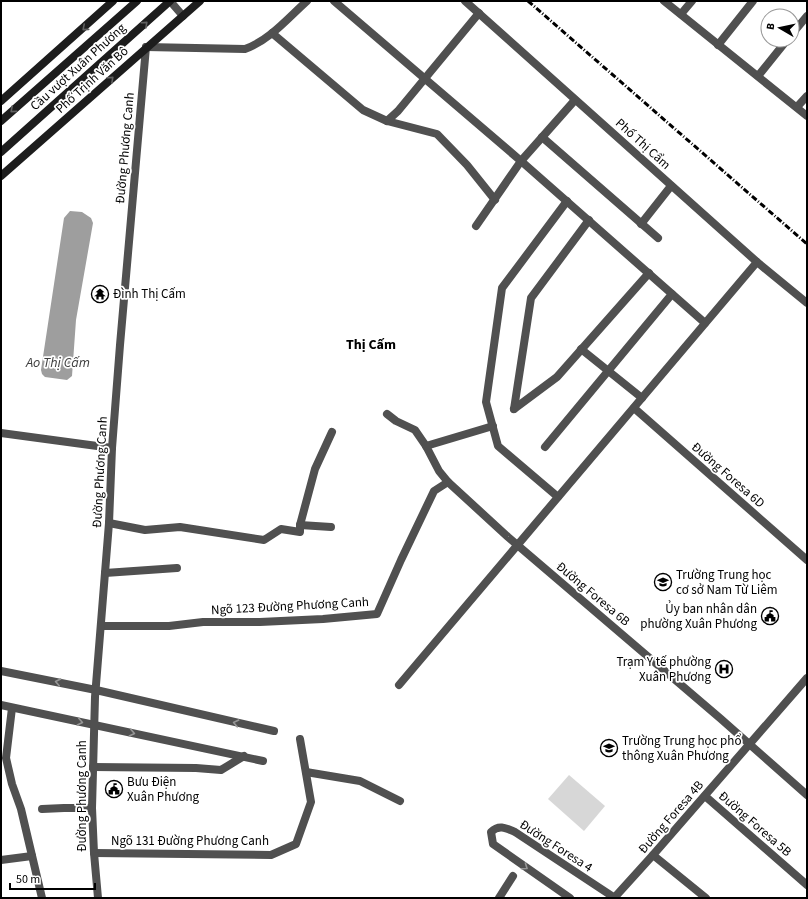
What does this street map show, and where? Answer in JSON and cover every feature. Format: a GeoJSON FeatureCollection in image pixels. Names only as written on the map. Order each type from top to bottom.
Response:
{"type":"FeatureCollection","features":[{"type":"Feature","properties":{"kind":"main road"},"geometry":{"type":"LineString","coordinates":[[1,101],[113,1]]}},
{"type":"Feature","properties":{"kind":"main road","name":"Cầu vượt Xuân Phương"},"geometry":{"type":"LineString","coordinates":[[1,120],[137,1]]}},
{"type":"Feature","properties":{"kind":"main road","name":"Cầu vượt Xuân Phương"},"geometry":{"type":"LineString","coordinates":[[1,152],[170,1]]}},
{"type":"Feature","properties":{"kind":"main road","name":"Phố Trịnh Văn Bô"},"geometry":{"type":"LineString","coordinates":[[1,176],[200,1]]}},
{"type":"Feature","properties":{"kind":"street"},"geometry":{"type":"LineString","coordinates":[[170,1],[183,16]]}},
{"type":"Feature","properties":{"kind":"street"},"geometry":{"type":"LineString","coordinates":[[146,47],[245,49],[254,46],[272,33],[307,1]]}},
{"type":"Feature","properties":{"kind":"street"},"geometry":{"type":"LineString","coordinates":[[334,1],[589,220],[705,323]]}},
{"type":"Feature","properties":{"kind":"street","name":"Phố Thị Cẩm"},"geometry":{"type":"LineString","coordinates":[[465,1],[757,262],[807,303]]}},
{"type":"Feature","properties":{"kind":"street"},"geometry":{"type":"LineString","coordinates":[[664,1],[807,116]]}},
{"type":"Feature","properties":{"kind":"street"},"geometry":{"type":"LineString","coordinates":[[681,14],[692,1]]}},
{"type":"Feature","properties":{"kind":"street"},"geometry":{"type":"LineString","coordinates":[[718,44],[753,1]]}},
{"type":"Feature","properties":{"kind":"street"},"geometry":{"type":"LineString","coordinates":[[387,121],[398,111],[478,13]]}},
{"type":"Feature","properties":{"kind":"street"},"geometry":{"type":"LineString","coordinates":[[800,24],[807,16]]}},
{"type":"Feature","properties":{"kind":"street"},"geometry":{"type":"LineString","coordinates":[[272,33],[335,88],[363,110],[387,121],[437,134],[467,165],[495,200]]}},
{"type":"Feature","properties":{"kind":"street","name":"Đường Phương Canh"},"geometry":{"type":"LineString","coordinates":[[98,898],[92,808],[94,724],[109,523],[112,448],[146,47]]}},
{"type":"Feature","properties":{"kind":"street"},"geometry":{"type":"LineString","coordinates":[[758,76],[781,48]]}},
{"type":"Feature","properties":{"kind":"street"},"geometry":{"type":"LineString","coordinates":[[797,108],[807,96]]}},
{"type":"Feature","properties":{"kind":"street"},"geometry":{"type":"LineString","coordinates":[[476,226],[521,161],[575,100]]}},
{"type":"Feature","properties":{"kind":"street"},"geometry":{"type":"LineString","coordinates":[[542,137],[658,238]]}},
{"type":"Feature","properties":{"kind":"street"},"geometry":{"type":"LineString","coordinates":[[641,224],[672,186]]}},
{"type":"Feature","properties":{"kind":"street"},"geometry":{"type":"LineString","coordinates":[[558,497],[498,446],[486,402],[502,288],[567,201]]}},
{"type":"Feature","properties":{"kind":"street"},"geometry":{"type":"LineString","coordinates":[[589,220],[531,298],[514,409],[557,377],[649,274]]}},
{"type":"Feature","properties":{"kind":"street"},"geometry":{"type":"LineString","coordinates":[[399,685],[757,262]]}},
{"type":"Feature","properties":{"kind":"street"},"geometry":{"type":"LineString","coordinates":[[545,447],[672,294]]}},
{"type":"Feature","properties":{"kind":"street"},"geometry":{"type":"LineString","coordinates":[[581,349],[642,398]]}},
{"type":"Feature","properties":{"kind":"street","name":"Đường Foresa 6D"},"geometry":{"type":"LineString","coordinates":[[634,408],[807,560]]}},
{"type":"Feature","properties":{"kind":"street","name":"Đường Foresa 6B"},"geometry":{"type":"LineString","coordinates":[[387,414],[396,421],[415,430],[426,446],[439,471],[448,482],[517,545],[807,794]]}},
{"type":"Feature","properties":{"kind":"street"},"geometry":{"type":"LineString","coordinates":[[426,446],[493,426]]}},
{"type":"Feature","properties":{"kind":"street"},"geometry":{"type":"LineString","coordinates":[[109,523],[145,530],[180,527],[264,540],[281,529],[300,532],[300,525],[315,469],[332,432]]}},
{"type":"Feature","properties":{"kind":"street"},"geometry":{"type":"LineString","coordinates":[[1,433],[112,448]]}},
{"type":"Feature","properties":{"kind":"street","name":"Ngõ 123 Đường Phương Canh"},"geometry":{"type":"LineString","coordinates":[[101,626],[169,626],[203,622],[260,622],[323,619],[377,614],[434,491],[448,482]]}},
{"type":"Feature","properties":{"kind":"street"},"geometry":{"type":"LineString","coordinates":[[300,525],[330,528]]}},
{"type":"Feature","properties":{"kind":"street"},"geometry":{"type":"LineString","coordinates":[[105,573],[177,568]]}},
{"type":"Feature","properties":{"kind":"street"},"geometry":{"type":"LineString","coordinates":[[1,671],[96,690],[274,731]]}},
{"type":"Feature","properties":{"kind":"street","name":"Đường Foresa 4B"},"geometry":{"type":"LineString","coordinates":[[615,898],[807,678]]}},
{"type":"Feature","properties":{"kind":"street"},"geometry":{"type":"LineString","coordinates":[[1,705],[263,761]]}},
{"type":"Feature","properties":{"kind":"street"},"geometry":{"type":"LineString","coordinates":[[12,708],[6,758],[12,784],[22,809],[42,898]]}},
{"type":"Feature","properties":{"kind":"street","name":"Ngõ 131 Đường Phương Canh"},"geometry":{"type":"LineString","coordinates":[[94,853],[271,855],[296,844],[311,802],[300,739]]}},
{"type":"Feature","properties":{"kind":"street"},"geometry":{"type":"LineString","coordinates":[[93,767],[196,768],[221,770],[244,756]]}},
{"type":"Feature","properties":{"kind":"street"},"geometry":{"type":"LineString","coordinates":[[306,772],[360,781],[400,801]]}},
{"type":"Feature","properties":{"kind":"street","name":"Đường Foresa 5B"},"geometry":{"type":"LineString","coordinates":[[705,796],[807,885]]}},
{"type":"Feature","properties":{"kind":"street"},"geometry":{"type":"LineString","coordinates":[[42,809],[92,808]]}},
{"type":"Feature","properties":{"kind":"street","name":"Đường Foresa 4"},"geometry":{"type":"LineString","coordinates":[[570,898],[493,844],[491,832],[499,827],[504,827],[515,832],[615,898]]}},
{"type":"Feature","properties":{"kind":"street"},"geometry":{"type":"LineString","coordinates":[[653,855],[706,898]]}},
{"type":"Feature","properties":{"kind":"street"},"geometry":{"type":"LineString","coordinates":[[1,860],[32,856]]}},
{"type":"Feature","properties":{"kind":"street"},"geometry":{"type":"LineString","coordinates":[[499,898],[514,876]]}},
{"type":"Feature","properties":{"kind":"shaded area"},"geometry":{"type":"Polygon","coordinates":[[[569,775],[605,806],[584,831],[548,799],[569,775]]]}},
{"type":"Feature","properties":{"kind":"water","name":"Ao Thị Cấm"},"geometry":{"type":"Polygon","coordinates":[[[70,211],[82,212],[91,218],[93,223],[76,320],[72,376],[67,380],[45,377],[41,370],[64,218],[70,211]]]}},
{"type":"Feature","properties":{"kind":"railway"},"geometry":{"type":"LineString","coordinates":[[528,1],[807,244]]}},
{"type":"Feature","properties":{"kind":"place","name":"Đình Thị Cấm"},"geometry":{"type":"Point","coordinates":[100,294]}},
{"type":"Feature","properties":{"kind":"place","name":"Trường Trung học cơ sở Nam Từ Liêm"},"geometry":{"type":"Point","coordinates":[663,582]}},
{"type":"Feature","properties":{"kind":"place","name":"Ủy ban nhân dân phường Xuân Phương"},"geometry":{"type":"Point","coordinates":[770,616]}},
{"type":"Feature","properties":{"kind":"place","name":"Trạm Y tế phường Xuân Phương"},"geometry":{"type":"Point","coordinates":[724,669]}},
{"type":"Feature","properties":{"kind":"place","name":"Trường Trung học phổ thông Xuân Phương"},"geometry":{"type":"Point","coordinates":[609,748]}},
{"type":"Feature","properties":{"kind":"place","name":"Bưu Điện Xuân Phương"},"geometry":{"type":"Point","coordinates":[114,789]}},
{"type":"Feature","properties":{"kind":"district","name":"Thị Cấm"},"geometry":{"type":"Point","coordinates":[371,345]}}]}
